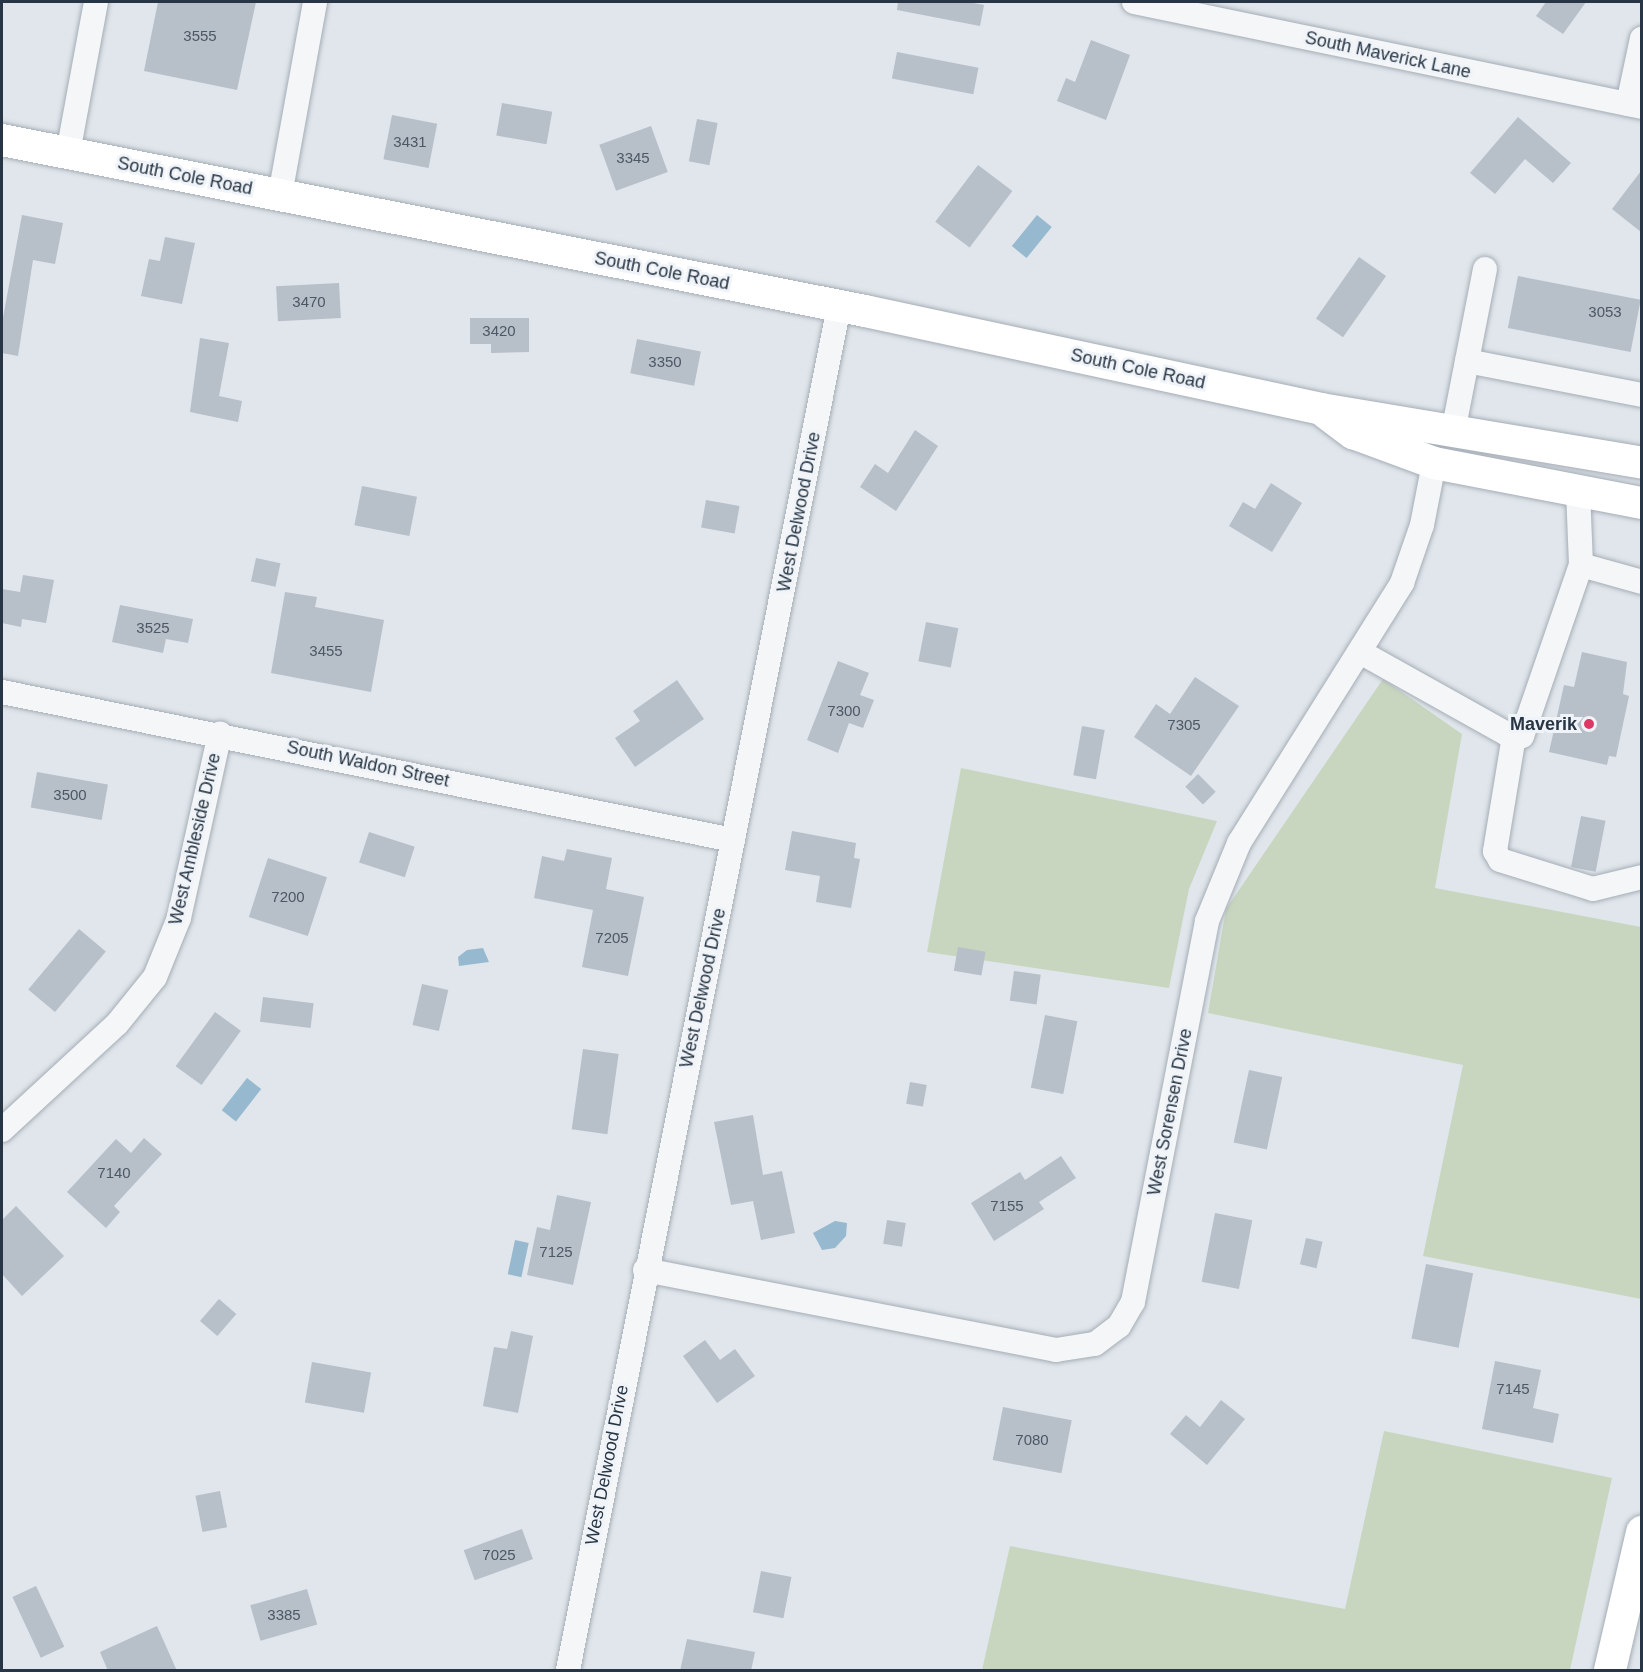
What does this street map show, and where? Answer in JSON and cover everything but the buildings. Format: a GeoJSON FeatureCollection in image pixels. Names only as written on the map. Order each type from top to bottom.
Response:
{"type":"FeatureCollection","features":[{"type":"Feature","properties":{"kind":"main road","name":"South Cole Road"},"geometry":{"type":"LineString","coordinates":[[2,140],[839,306],[1321,409],[1454,428],[1641,463]]}},
{"type":"Feature","properties":{"kind":"main road","name":"South Cole Road"},"geometry":{"type":"LineString","coordinates":[[1321,409],[1353,433],[1434,464],[1641,503]]}},
{"type":"Feature","properties":{"kind":"main road","name":"South Cole Road"},"geometry":{"type":"LineString","coordinates":[[1434,464],[1480,440],[1515,440]]}},
{"type":"Feature","properties":{"kind":"main road"},"geometry":{"type":"LineString","coordinates":[[1610,1671],[1634,1603],[1641,1532]]}},
{"type":"Feature","properties":{"kind":"street"},"geometry":{"type":"LineString","coordinates":[[68,153],[96,2]]}},
{"type":"Feature","properties":{"kind":"street"},"geometry":{"type":"LineString","coordinates":[[280,195],[315,2]]}},
{"type":"Feature","properties":{"kind":"street","name":"South Maverick Lane"},"geometry":{"type":"LineString","coordinates":[[1134,2],[1635,106]]}},
{"type":"Feature","properties":{"kind":"street"},"geometry":{"type":"LineString","coordinates":[[1635,106],[1641,38]]}},
{"type":"Feature","properties":{"kind":"street"},"geometry":{"type":"LineString","coordinates":[[1454,428],[1485,269]]}},
{"type":"Feature","properties":{"kind":"street","name":"West Delwood Drive"},"geometry":{"type":"LineString","coordinates":[[568,1671],[645,1270],[839,306]]}},
{"type":"Feature","properties":{"kind":"street"},"geometry":{"type":"LineString","coordinates":[[1467,361],[1641,395]]}},
{"type":"Feature","properties":{"kind":"street","name":"West Sorensen Drive"},"geometry":{"type":"LineString","coordinates":[[645,1270],[1056,1350],[1095,1344],[1119,1326],[1132,1302],[1207,921],[1239,843],[1362,652],[1414,552],[1434,464]]}},
{"type":"Feature","properties":{"kind":"street"},"geometry":{"type":"LineString","coordinates":[[1578,491],[1581,565],[1527,726],[1514,736],[1495,851],[1500,860],[1593,889],[1641,876]]}},
{"type":"Feature","properties":{"kind":"street"},"geometry":{"type":"LineString","coordinates":[[1581,565],[1641,582]]}},
{"type":"Feature","properties":{"kind":"street"},"geometry":{"type":"LineString","coordinates":[[1362,652],[1514,736]]}},
{"type":"Feature","properties":{"kind":"street","name":"South Waldon Street"},"geometry":{"type":"LineString","coordinates":[[2,692],[220,733],[733,840]]}},
{"type":"Feature","properties":{"kind":"street","name":"West Ambleside Drive"},"geometry":{"type":"LineString","coordinates":[[2,1130],[117,1024],[155,976],[178,918],[220,733]]}},
{"type":"Feature","properties":{"kind":"green space"},"geometry":{"type":"Polygon","coordinates":[[[1383,679],[1462,734],[1435,888],[1641,927],[1641,1299],[1423,1256],[1463,1065],[1208,1013],[1226,909],[1383,679]]]}},
{"type":"Feature","properties":{"kind":"green space"},"geometry":{"type":"Polygon","coordinates":[[[961,768],[1217,821],[1189,889],[1169,988],[927,952],[961,768]]]}},
{"type":"Feature","properties":{"kind":"green space"},"geometry":{"type":"Polygon","coordinates":[[[1384,1431],[1612,1478],[1570,1670],[982,1670],[1010,1546],[1345,1609],[1384,1431]]]}},
{"type":"Feature","properties":{"kind":"water"},"geometry":{"type":"Polygon","coordinates":[[[1037,215],[1052,227],[1027,258],[1012,246],[1037,215]]]}},
{"type":"Feature","properties":{"kind":"water"},"geometry":{"type":"Polygon","coordinates":[[[483,948],[489,962],[459,966],[458,957],[467,950],[483,948]]]}},
{"type":"Feature","properties":{"kind":"water"},"geometry":{"type":"Polygon","coordinates":[[[247,1078],[261,1089],[236,1121],[222,1110],[247,1078]]]}},
{"type":"Feature","properties":{"kind":"water"},"geometry":{"type":"Polygon","coordinates":[[[835,1221],[847,1223],[846,1236],[835,1248],[822,1250],[813,1233],[835,1221]]]}},
{"type":"Feature","properties":{"kind":"water"},"geometry":{"type":"Polygon","coordinates":[[[515,1240],[529,1243],[521,1277],[508,1274],[515,1240]]]}},
{"type":"Feature","properties":{"kind":"place","name":"Maverik"},"geometry":{"type":"Point","coordinates":[1589,724]}}]}
